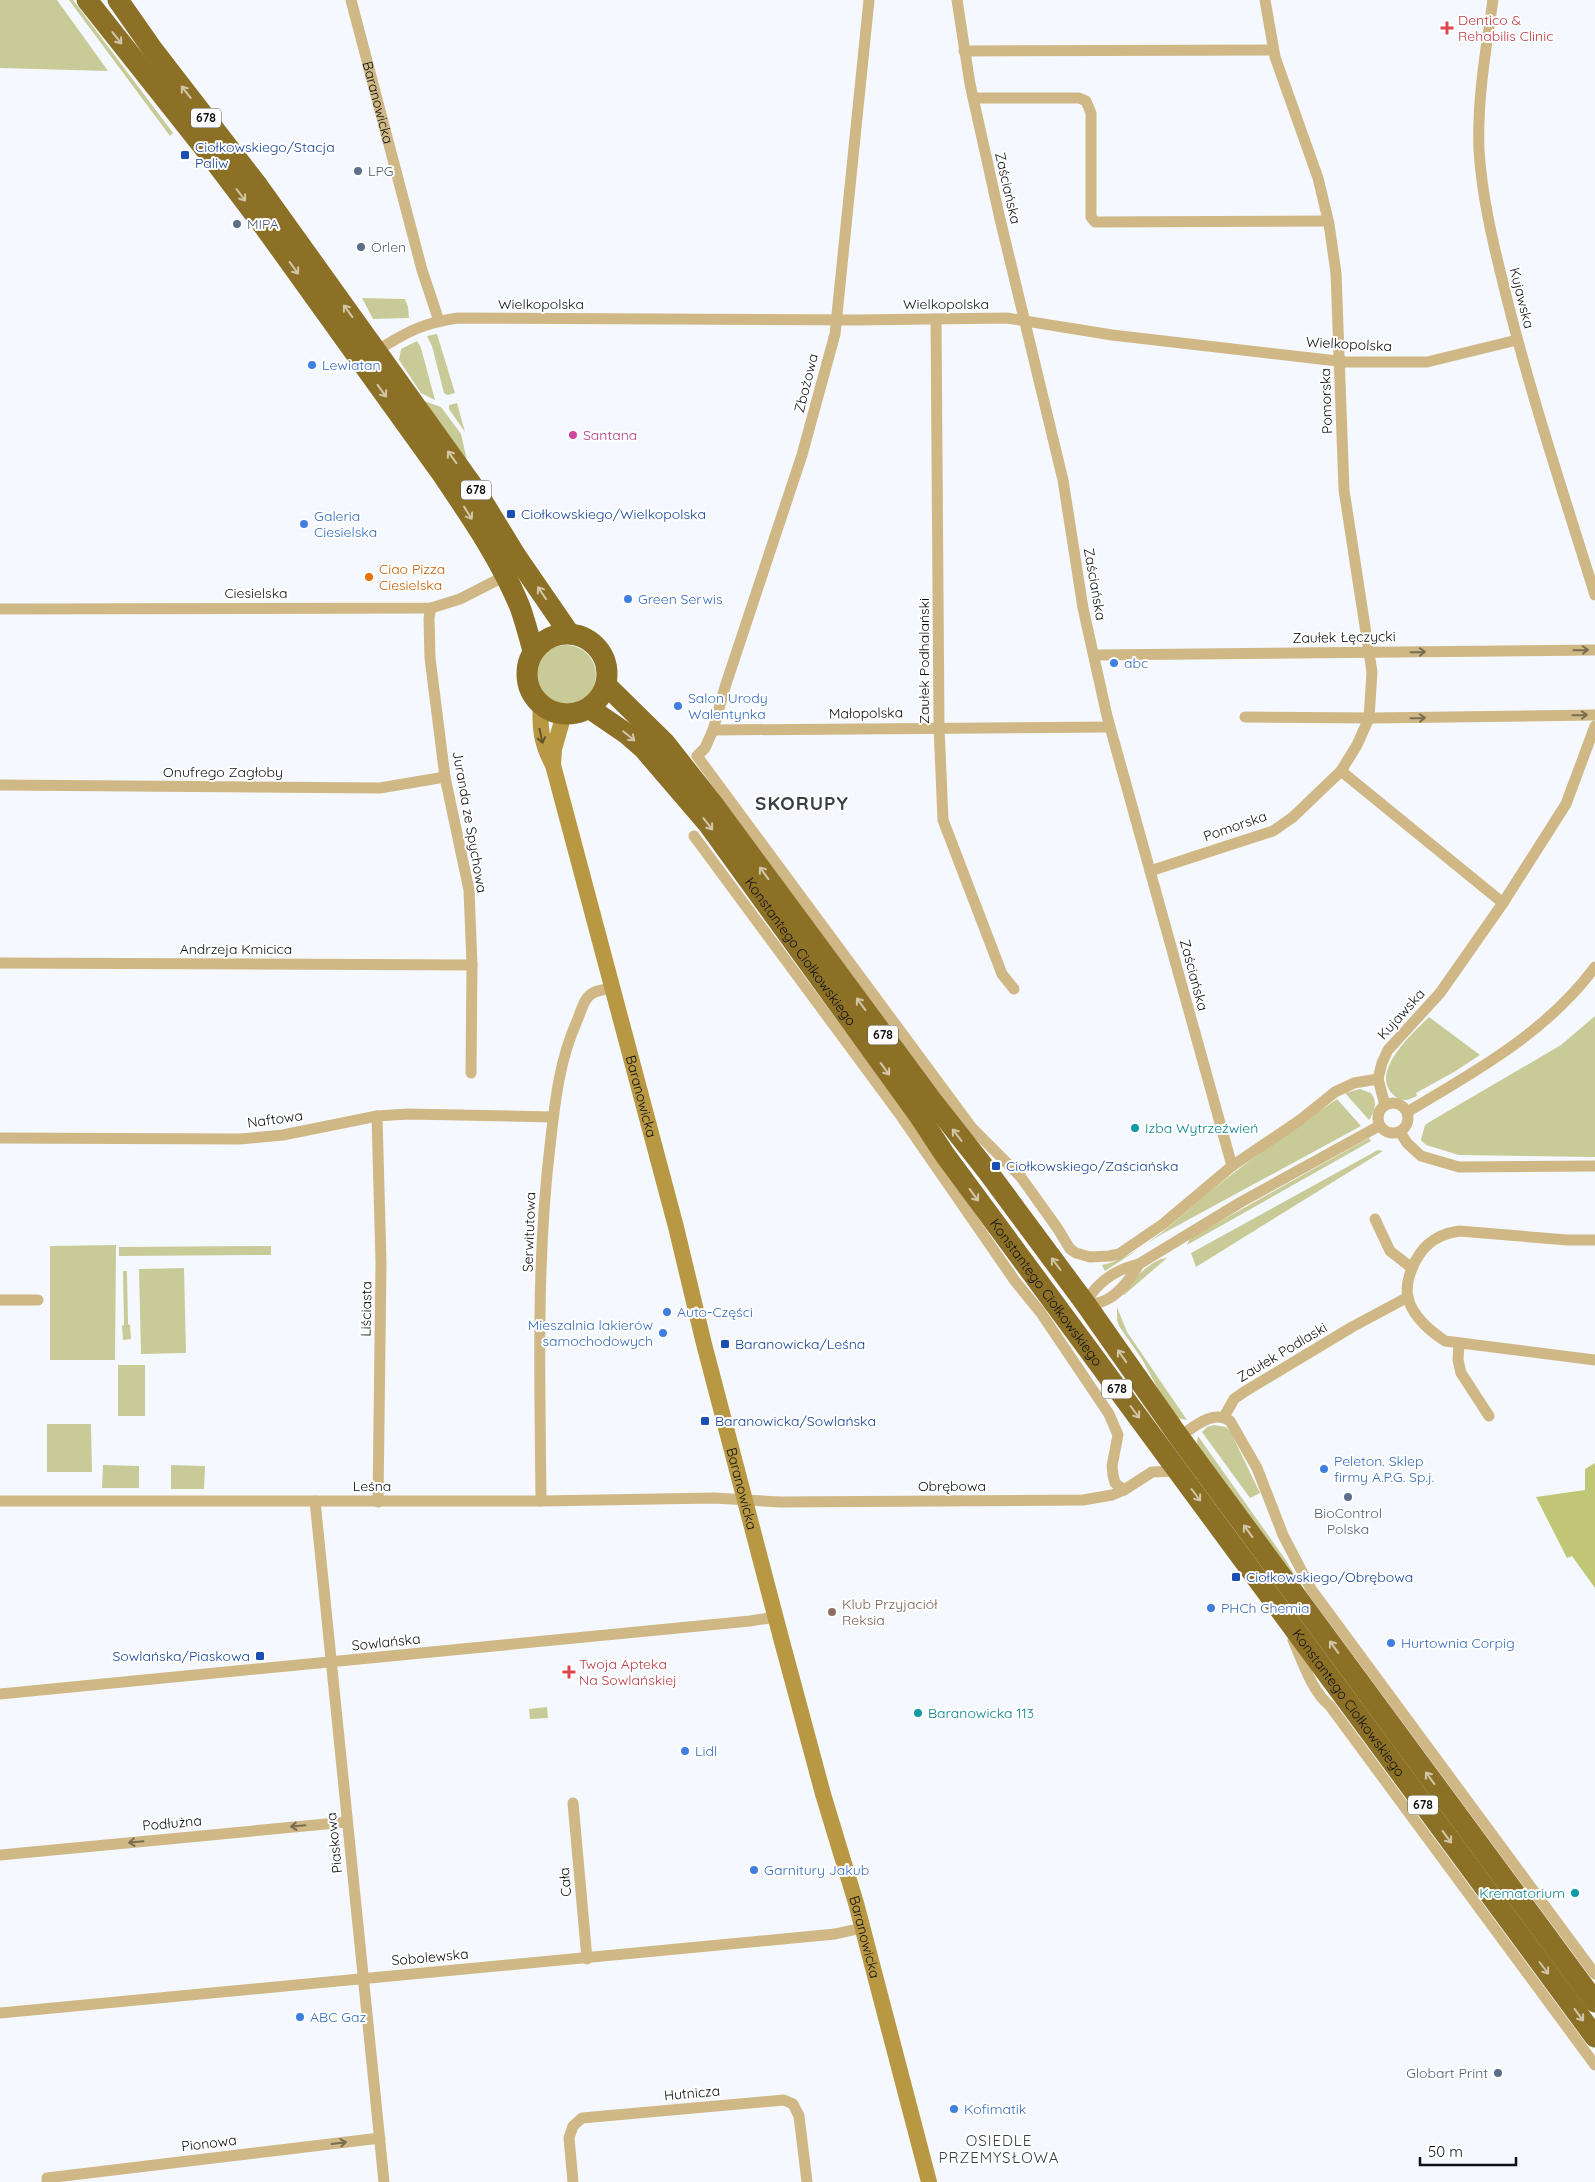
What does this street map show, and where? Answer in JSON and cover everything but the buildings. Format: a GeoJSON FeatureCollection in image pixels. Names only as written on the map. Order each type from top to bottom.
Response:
{"type":"FeatureCollection","features":[{"type":"Feature","properties":{"kind":"highway","name":"678"},"geometry":{"type":"LineString","coordinates":[[87,0],[272,236],[440,471],[505,576],[520,607],[533,651]]}},
{"type":"Feature","properties":{"kind":"highway","name":"678"},"geometry":{"type":"LineString","coordinates":[[118,0],[153,50],[258,186],[475,489],[516,556],[569,633]]}},
{"type":"Feature","properties":{"kind":"highway"},"geometry":{"type":"LineString","coordinates":[[569,633],[591,640],[602,652],[608,673],[606,686],[596,702],[589,708],[573,714],[564,714],[552,711],[541,705],[533,696],[528,685],[526,673],[533,651],[543,641],[555,635],[569,633]]}},
{"type":"Feature","properties":{"kind":"highway","name":"Konstantego Ciołkowskiego"},"geometry":{"type":"LineString","coordinates":[[606,686],[665,743],[683,764],[933,1102],[988,1172],[1085,1303],[1179,1437],[1595,2002]]}},
{"type":"Feature","properties":{"kind":"highway","name":"Konstantego Ciołkowskiego"},"geometry":{"type":"LineString","coordinates":[[589,708],[627,734],[643,748],[709,825],[918,1114],[945,1155],[1595,2036]]}},
{"type":"Feature","properties":{"kind":"highway"},"geometry":{"type":"LineString","coordinates":[[1064,1317],[1085,1303]]}},
{"type":"Feature","properties":{"kind":"street","name":"Baranowicka"},"geometry":{"type":"LineString","coordinates":[[351,0],[422,270],[438,321]]}},
{"type":"Feature","properties":{"kind":"street","name":"Zbożowa"},"geometry":{"type":"LineString","coordinates":[[869,0],[838,320],[802,455],[725,687],[713,730],[705,748],[697,756],[972,1128],[1020,1176],[1058,1229],[1070,1250],[1090,1257],[1114,1255],[1135,1244],[1163,1224],[1232,1166]]}},
{"type":"Feature","properties":{"kind":"street","name":"Zaściańska"},"geometry":{"type":"LineString","coordinates":[[957,0],[973,98],[1063,480],[1083,608],[1110,727],[1232,1166]]}},
{"type":"Feature","properties":{"kind":"street","name":"Pomorska"},"geometry":{"type":"LineString","coordinates":[[1150,871],[1273,830],[1293,817],[1341,772],[1357,745],[1369,718],[1372,689],[1370,652],[1350,540],[1344,490],[1336,273],[1328,222],[1318,178],[1273,50],[1265,0]]}},
{"type":"Feature","properties":{"kind":"street","name":"Kujawska"},"geometry":{"type":"LineString","coordinates":[[1493,0],[1483,69],[1479,149],[1485,205],[1518,340],[1595,595]]}},
{"type":"Feature","properties":{"kind":"street"},"geometry":{"type":"LineString","coordinates":[[964,51],[1273,50]]}},
{"type":"Feature","properties":{"kind":"street"},"geometry":{"type":"LineString","coordinates":[[973,98],[1079,98],[1086,101],[1091,113],[1090,217],[1095,222],[1328,222]]}},
{"type":"Feature","properties":{"kind":"street","name":"Wielkopolska"},"geometry":{"type":"LineString","coordinates":[[376,351],[418,327],[458,318],[838,320],[1007,318],[1026,323],[1340,361],[1426,362],[1518,340]]}},
{"type":"Feature","properties":{"kind":"street","name":"Zaułek Podhalański"},"geometry":{"type":"LineString","coordinates":[[936,319],[939,727],[944,820],[1002,974],[1014,989]]}},
{"type":"Feature","properties":{"kind":"street","name":"Ciesielska"},"geometry":{"type":"LineString","coordinates":[[0,609],[431,608],[460,600],[505,576]]}},
{"type":"Feature","properties":{"kind":"street","name":"Juranda ze Spychowa"},"geometry":{"type":"LineString","coordinates":[[431,608],[429,618],[430,658],[445,777],[470,890],[472,965],[471,1073]]}},
{"type":"Feature","properties":{"kind":"street","name":"Zaułek Łęczycki"},"geometry":{"type":"LineString","coordinates":[[1094,655],[1595,650]]}},
{"type":"Feature","properties":{"kind":"street","name":"Baranowicka"},"geometry":{"type":"LineString","coordinates":[[541,705],[540,728],[544,750],[553,765],[676,1227],[775,1616],[823,1794],[862,1928],[929,2182]]}},
{"type":"Feature","properties":{"kind":"street","name":"Baranowicka"},"geometry":{"type":"LineString","coordinates":[[553,765],[554,749],[564,714]]}},
{"type":"Feature","properties":{"kind":"street"},"geometry":{"type":"LineString","coordinates":[[1245,717],[1369,718],[1595,715]]}},
{"type":"Feature","properties":{"kind":"street","name":"Kujawska"},"geometry":{"type":"LineString","coordinates":[[1378,1079],[1388,1050],[1440,993],[1503,903],[1566,804],[1595,726]]}},
{"type":"Feature","properties":{"kind":"street","name":"Małopolska"},"geometry":{"type":"LineString","coordinates":[[713,730],[1110,727]]}},
{"type":"Feature","properties":{"kind":"street"},"geometry":{"type":"LineString","coordinates":[[1341,772],[1503,903]]}},
{"type":"Feature","properties":{"kind":"street","name":"Onufrego Zagłoby"},"geometry":{"type":"LineString","coordinates":[[0,785],[380,788],[445,777]]}},
{"type":"Feature","properties":{"kind":"street"},"geometry":{"type":"LineString","coordinates":[[694,836],[901,1116],[1015,1281],[1041,1313],[1109,1414],[1118,1435],[1112,1466],[1113,1475],[1116,1483],[1124,1490]]}},
{"type":"Feature","properties":{"kind":"street","name":"Andrzeja Kmicica"},"geometry":{"type":"LineString","coordinates":[[0,963],[472,965]]}},
{"type":"Feature","properties":{"kind":"street"},"geometry":{"type":"LineString","coordinates":[[1407,1112],[1490,1063],[1518,1043],[1566,1000],[1595,967]]}},
{"type":"Feature","properties":{"kind":"street","name":"Serwitutowa"},"geometry":{"type":"LineString","coordinates":[[541,1501],[540,1378],[542,1266],[547,1170],[553,1117],[560,1069],[568,1042],[587,997],[594,992],[612,988]]}},
{"type":"Feature","properties":{"kind":"street"},"geometry":{"type":"LineString","coordinates":[[1232,1166],[1300,1120],[1335,1092],[1354,1083],[1378,1079],[1386,1105]]}},
{"type":"Feature","properties":{"kind":"street"},"geometry":{"type":"LineString","coordinates":[[1390,1103],[1400,1105],[1407,1112],[1407,1123],[1400,1132],[1391,1134],[1379,1126],[1377,1117],[1381,1108],[1390,1103]]}},
{"type":"Feature","properties":{"kind":"street","name":"Naftowa"},"geometry":{"type":"LineString","coordinates":[[0,1138],[240,1139],[283,1135],[377,1116],[408,1114],[553,1117]]}},
{"type":"Feature","properties":{"kind":"street","name":"Liściasta"},"geometry":{"type":"LineString","coordinates":[[377,1116],[381,1263],[378,1502]]}},
{"type":"Feature","properties":{"kind":"street"},"geometry":{"type":"LineString","coordinates":[[1085,1303],[1101,1302],[1114,1294],[1129,1280],[1139,1264],[1241,1202],[1379,1126]]}},
{"type":"Feature","properties":{"kind":"street"},"geometry":{"type":"LineString","coordinates":[[1400,1132],[1407,1143],[1421,1156],[1459,1167],[1595,1166]]}},
{"type":"Feature","properties":{"kind":"street"},"geometry":{"type":"LineString","coordinates":[[1375,1219],[1390,1251],[1412,1268]]}},
{"type":"Feature","properties":{"kind":"street"},"geometry":{"type":"LineString","coordinates":[[1595,1240],[1567,1240],[1459,1231],[1451,1232],[1440,1236],[1422,1248],[1412,1268],[1407,1286],[1408,1297],[1418,1316],[1427,1328],[1446,1341],[1595,1360]]}},
{"type":"Feature","properties":{"kind":"street","name":"Zaułek Podlaski"},"geometry":{"type":"LineString","coordinates":[[1224,1417],[1234,1399],[1352,1327],[1408,1297]]}},
{"type":"Feature","properties":{"kind":"street"},"geometry":{"type":"LineString","coordinates":[[0,1300],[38,1300]]}},
{"type":"Feature","properties":{"kind":"street"},"geometry":{"type":"LineString","coordinates":[[1459,1344],[1458,1360],[1461,1373],[1489,1416]]}},
{"type":"Feature","properties":{"kind":"street"},"geometry":{"type":"LineString","coordinates":[[1179,1437],[1211,1418],[1224,1417],[1237,1431],[1257,1468],[1291,1553],[1311,1589],[1595,1974]]}},
{"type":"Feature","properties":{"kind":"street"},"geometry":{"type":"LineString","coordinates":[[1160,1446],[1152,1472],[1177,1471]]}},
{"type":"Feature","properties":{"kind":"street","name":"Obrębowa"},"geometry":{"type":"LineString","coordinates":[[745,1500],[780,1502],[1083,1500],[1112,1495],[1138,1483],[1152,1472]]}},
{"type":"Feature","properties":{"kind":"street","name":"Leśna"},"geometry":{"type":"LineString","coordinates":[[0,1501],[378,1502],[714,1498],[745,1500]]}},
{"type":"Feature","properties":{"kind":"street","name":"Piaskowa"},"geometry":{"type":"LineString","coordinates":[[315,1501],[346,1822],[384,2182]]}},
{"type":"Feature","properties":{"kind":"street"},"geometry":{"type":"LineString","coordinates":[[1284,1615],[1313,1683],[1323,1700],[1336,1714],[1595,2066]]}},
{"type":"Feature","properties":{"kind":"street","name":"Sowlańska"},"geometry":{"type":"LineString","coordinates":[[0,1694],[750,1621],[775,1616]]}},
{"type":"Feature","properties":{"kind":"street","name":"Cała"},"geometry":{"type":"LineString","coordinates":[[573,1802],[587,1959]]}},
{"type":"Feature","properties":{"kind":"street","name":"Podłużna"},"geometry":{"type":"LineString","coordinates":[[0,1854],[346,1822]]}},
{"type":"Feature","properties":{"kind":"street","name":"Sobolewska"},"geometry":{"type":"LineString","coordinates":[[0,2013],[362,1978],[587,1959],[835,1934],[862,1928]]}},
{"type":"Feature","properties":{"kind":"street","name":"Hutnicza"},"geometry":{"type":"LineString","coordinates":[[573,2182],[569,2138],[573,2126],[582,2118],[784,2100],[793,2104],[800,2116],[807,2182]]}},
{"type":"Feature","properties":{"kind":"street","name":"Pionowa"},"geometry":{"type":"LineString","coordinates":[[47,2182],[47,2178],[380,2138]]}},
{"type":"Feature","properties":{"kind":"green space"},"geometry":{"type":"Polygon","coordinates":[[[0,0],[57,0],[108,71],[0,68],[0,0]]]}},
{"type":"Feature","properties":{"kind":"green space"},"geometry":{"type":"Polygon","coordinates":[[[69,0],[73,0],[173,133],[170,136],[69,0]]]}},
{"type":"Feature","properties":{"kind":"green space"},"geometry":{"type":"Polygon","coordinates":[[[362,298],[405,299],[409,318],[373,319],[362,298]]]}},
{"type":"Feature","properties":{"kind":"green space"},"geometry":{"type":"Polygon","coordinates":[[[437,334],[455,393],[448,395],[444,393],[432,346],[427,336],[437,334]]]}},
{"type":"Feature","properties":{"kind":"green space"},"geometry":{"type":"Polygon","coordinates":[[[417,341],[421,348],[435,400],[421,393],[399,360],[401,349],[417,341]]]}},
{"type":"Feature","properties":{"kind":"green space"},"geometry":{"type":"Polygon","coordinates":[[[424,401],[441,407],[461,434],[468,465],[424,401]]]}},
{"type":"Feature","properties":{"kind":"green space"},"geometry":{"type":"Polygon","coordinates":[[[457,403],[465,432],[449,409],[449,405],[457,403]]]}},
{"type":"Feature","properties":{"kind":"green space"},"geometry":{"type":"Polygon","coordinates":[[[566,645],[583,650],[591,658],[596,675],[591,692],[583,700],[566,705],[549,700],[541,692],[536,675],[541,658],[549,650],[566,645]]]}},
{"type":"Feature","properties":{"kind":"green space"},"geometry":{"type":"Polygon","coordinates":[[[1595,1016],[1595,1157],[1459,1155],[1426,1145],[1421,1140],[1425,1125],[1561,1045],[1595,1016]]]}},
{"type":"Feature","properties":{"kind":"green space"},"geometry":{"type":"Polygon","coordinates":[[[1429,1017],[1480,1055],[1416,1093],[1417,1096],[1401,1100],[1388,1088],[1386,1077],[1389,1066],[1395,1054],[1429,1017]]]}},
{"type":"Feature","properties":{"kind":"green space"},"geometry":{"type":"Polygon","coordinates":[[[1360,1089],[1371,1093],[1373,1096],[1374,1110],[1369,1120],[1345,1093],[1360,1089]]]}},
{"type":"Feature","properties":{"kind":"green space"},"geometry":{"type":"Polygon","coordinates":[[[1337,1099],[1361,1126],[1162,1234],[1143,1246],[1162,1232],[1246,1163],[1337,1099]]]}},
{"type":"Feature","properties":{"kind":"green space"},"geometry":{"type":"Polygon","coordinates":[[[1369,1138],[1371,1141],[1187,1245],[1190,1238],[1369,1138]]]}},
{"type":"Feature","properties":{"kind":"green space"},"geometry":{"type":"Polygon","coordinates":[[[1378,1150],[1383,1151],[1196,1267],[1191,1253],[1378,1150]]]}},
{"type":"Feature","properties":{"kind":"green space"},"geometry":{"type":"Polygon","coordinates":[[[116,1245],[115,1360],[50,1360],[50,1246],[116,1245]]]}},
{"type":"Feature","properties":{"kind":"green space"},"geometry":{"type":"Polygon","coordinates":[[[271,1246],[271,1255],[119,1256],[119,1247],[271,1246]]]}},
{"type":"Feature","properties":{"kind":"green space"},"geometry":{"type":"Polygon","coordinates":[[[1132,1253],[1105,1271],[1102,1265],[1132,1253]]]}},
{"type":"Feature","properties":{"kind":"green space"},"geometry":{"type":"Polygon","coordinates":[[[1167,1258],[1124,1295],[1122,1293],[1149,1266],[1161,1259],[1167,1258]]]}},
{"type":"Feature","properties":{"kind":"green space"},"geometry":{"type":"Polygon","coordinates":[[[184,1268],[186,1353],[141,1354],[139,1269],[184,1268]]]}},
{"type":"Feature","properties":{"kind":"green space"},"geometry":{"type":"Polygon","coordinates":[[[123,1271],[127,1271],[128,1324],[130,1325],[131,1339],[123,1340],[122,1326],[124,1325],[123,1271]]]}},
{"type":"Feature","properties":{"kind":"green space"},"geometry":{"type":"Polygon","coordinates":[[[1117,1307],[1127,1332],[1187,1420],[1176,1418],[1167,1406],[1142,1359],[1119,1326],[1117,1307]]]}},
{"type":"Feature","properties":{"kind":"green space"},"geometry":{"type":"Polygon","coordinates":[[[118,1365],[145,1365],[145,1416],[118,1416],[118,1365]]]}},
{"type":"Feature","properties":{"kind":"green space"},"geometry":{"type":"Polygon","coordinates":[[[47,1424],[91,1424],[92,1472],[47,1472],[47,1424]]]}},
{"type":"Feature","properties":{"kind":"green space"},"geometry":{"type":"Polygon","coordinates":[[[1214,1425],[1226,1427],[1231,1433],[1260,1493],[1250,1498],[1202,1432],[1207,1427],[1214,1425]]]}},
{"type":"Feature","properties":{"kind":"green space"},"geometry":{"type":"Polygon","coordinates":[[[1198,1436],[1285,1559],[1301,1585],[1199,1451],[1198,1436]]]}},
{"type":"Feature","properties":{"kind":"green space"},"geometry":{"type":"Polygon","coordinates":[[[1595,1463],[1595,1588],[1572,1556],[1567,1558],[1536,1497],[1585,1490],[1585,1469],[1595,1463]]]}},
{"type":"Feature","properties":{"kind":"green space"},"geometry":{"type":"Polygon","coordinates":[[[103,1465],[139,1466],[139,1488],[102,1488],[103,1465]]]}},
{"type":"Feature","properties":{"kind":"green space"},"geometry":{"type":"Polygon","coordinates":[[[171,1465],[205,1466],[204,1489],[171,1489],[171,1465]]]}},
{"type":"Feature","properties":{"kind":"green space"},"geometry":{"type":"Polygon","coordinates":[[[547,1707],[548,1718],[530,1719],[529,1709],[547,1707]]]}},
{"type":"Feature","properties":{"kind":"place","name":"Dentico & Rehabilis Clinic"},"geometry":{"type":"Point","coordinates":[1447,28]}},
{"type":"Feature","properties":{"kind":"place","name":"Ciołkowskiego/Stacja Paliw"},"geometry":{"type":"Point","coordinates":[185,155]}},
{"type":"Feature","properties":{"kind":"place","name":"LPG"},"geometry":{"type":"Point","coordinates":[358,171]}},
{"type":"Feature","properties":{"kind":"place","name":"MIPA"},"geometry":{"type":"Point","coordinates":[237,224]}},
{"type":"Feature","properties":{"kind":"place","name":"Orlen"},"geometry":{"type":"Point","coordinates":[361,247]}},
{"type":"Feature","properties":{"kind":"place","name":"Lewiatan"},"geometry":{"type":"Point","coordinates":[312,365]}},
{"type":"Feature","properties":{"kind":"place","name":"Santana"},"geometry":{"type":"Point","coordinates":[573,435]}},
{"type":"Feature","properties":{"kind":"place","name":"Ciołkowskiego/Wielkopolska"},"geometry":{"type":"Point","coordinates":[511,514]}},
{"type":"Feature","properties":{"kind":"place","name":"Galeria Ciesielska"},"geometry":{"type":"Point","coordinates":[304,524]}},
{"type":"Feature","properties":{"kind":"place","name":"Ciao Pizza Ciesielska"},"geometry":{"type":"Point","coordinates":[369,577]}},
{"type":"Feature","properties":{"kind":"place","name":"Green Serwis"},"geometry":{"type":"Point","coordinates":[628,599]}},
{"type":"Feature","properties":{"kind":"place","name":"abc"},"geometry":{"type":"Point","coordinates":[1114,663]}},
{"type":"Feature","properties":{"kind":"place","name":"Salon Urody Walentynka"},"geometry":{"type":"Point","coordinates":[678,706]}},
{"type":"Feature","properties":{"kind":"place","name":"Izba Wytrzeźwień"},"geometry":{"type":"Point","coordinates":[1135,1128]}},
{"type":"Feature","properties":{"kind":"place","name":"Ciołkowskiego/Zaściańska"},"geometry":{"type":"Point","coordinates":[996,1166]}},
{"type":"Feature","properties":{"kind":"place","name":"Auto-Części"},"geometry":{"type":"Point","coordinates":[667,1312]}},
{"type":"Feature","properties":{"kind":"place","name":"Mieszalnia lakierów samochodowych"},"geometry":{"type":"Point","coordinates":[663,1333]}},
{"type":"Feature","properties":{"kind":"place","name":"Baranowicka/Leśna"},"geometry":{"type":"Point","coordinates":[725,1344]}},
{"type":"Feature","properties":{"kind":"place","name":"Baranowicka/Sowlańska"},"geometry":{"type":"Point","coordinates":[705,1421]}},
{"type":"Feature","properties":{"kind":"place","name":"Peleton. Sklep firmy A.P.G. Sp.j."},"geometry":{"type":"Point","coordinates":[1324,1469]}},
{"type":"Feature","properties":{"kind":"place","name":"BioControl Polska"},"geometry":{"type":"Point","coordinates":[1348,1497]}},
{"type":"Feature","properties":{"kind":"place","name":"Ciołkowskiego/Obrębowa"},"geometry":{"type":"Point","coordinates":[1236,1577]}},
{"type":"Feature","properties":{"kind":"place","name":"PHCh Chemia"},"geometry":{"type":"Point","coordinates":[1211,1608]}},
{"type":"Feature","properties":{"kind":"place","name":"Klub Przyjaciół Reksia"},"geometry":{"type":"Point","coordinates":[832,1612]}},
{"type":"Feature","properties":{"kind":"place","name":"Hurtownia Corpig"},"geometry":{"type":"Point","coordinates":[1391,1643]}},
{"type":"Feature","properties":{"kind":"place","name":"Sowlańska/Piaskowa"},"geometry":{"type":"Point","coordinates":[260,1656]}},
{"type":"Feature","properties":{"kind":"place","name":"Twoja Apteka Na Sowlańskiej"},"geometry":{"type":"Point","coordinates":[569,1672]}},
{"type":"Feature","properties":{"kind":"place","name":"Baranowicka 113"},"geometry":{"type":"Point","coordinates":[918,1713]}},
{"type":"Feature","properties":{"kind":"place","name":"Lidl"},"geometry":{"type":"Point","coordinates":[685,1751]}},
{"type":"Feature","properties":{"kind":"place","name":"Garnitury Jakub"},"geometry":{"type":"Point","coordinates":[754,1870]}},
{"type":"Feature","properties":{"kind":"place","name":"Krematorium"},"geometry":{"type":"Point","coordinates":[1575,1893]}},
{"type":"Feature","properties":{"kind":"place","name":"ABC Gaz"},"geometry":{"type":"Point","coordinates":[300,2017]}},
{"type":"Feature","properties":{"kind":"place","name":"Globart Print"},"geometry":{"type":"Point","coordinates":[1498,2073]}},
{"type":"Feature","properties":{"kind":"place","name":"Kofimatik"},"geometry":{"type":"Point","coordinates":[954,2109]}},
{"type":"Feature","properties":{"kind":"district","name":"SKORUPY"},"geometry":{"type":"Point","coordinates":[802,803]}},
{"type":"Feature","properties":{"kind":"district","name":"OSIEDLE PRZEMYSŁOWA"},"geometry":{"type":"Point","coordinates":[999,2150]}}]}
